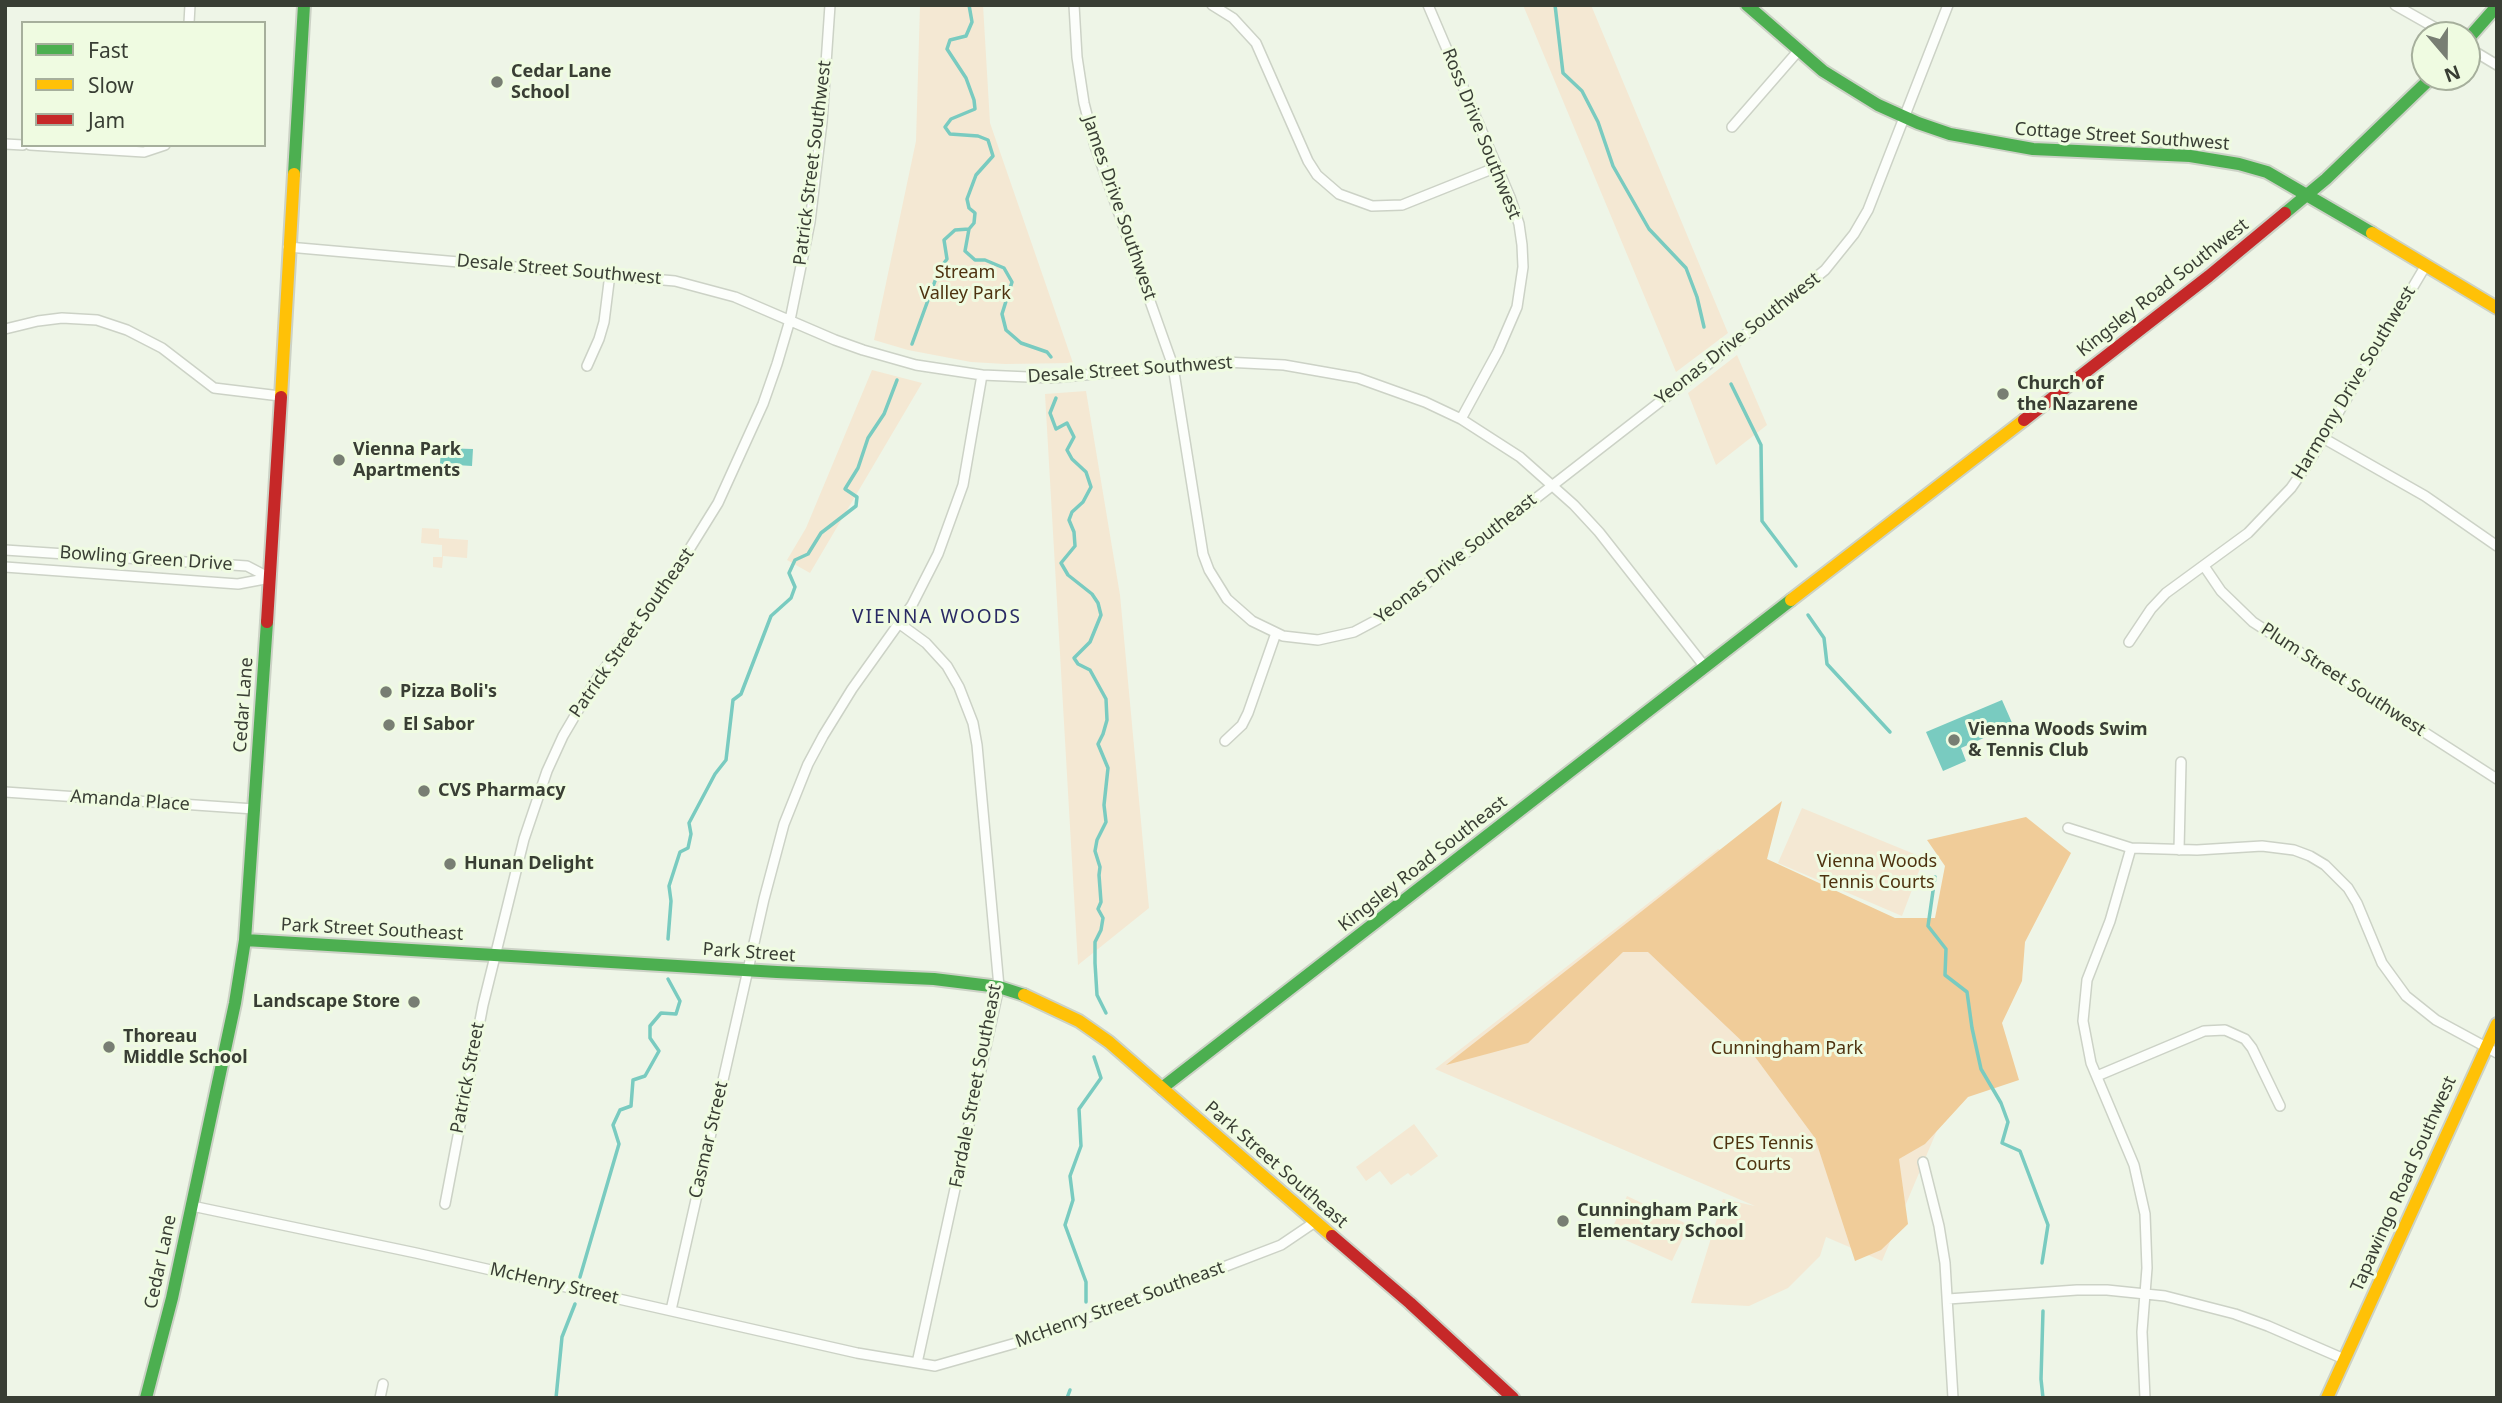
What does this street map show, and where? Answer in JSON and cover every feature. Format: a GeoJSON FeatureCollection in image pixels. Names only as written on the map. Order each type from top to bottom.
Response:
{"type":"FeatureCollection","features":[{"type":"Feature","properties":{"kind":"street","name":"Cedar Lane"},"geometry":{"type":"LineString","coordinates":[[146,1398],[192,1206],[235,1003],[245,940],[270,578],[304,5]]}},
{"type":"Feature","properties":{"kind":"street","name":"Patrick Street Southwest"},"geometry":{"type":"LineString","coordinates":[[790,320],[810,222],[822,122],[830,5]]}},
{"type":"Feature","properties":{"kind":"street","name":"James Drive Southwest"},"geometry":{"type":"LineString","coordinates":[[1074,5],[1079,75],[1095,146],[1173,366],[1203,554],[1217,586],[1240,612],[1276,634]]}},
{"type":"Feature","properties":{"kind":"street"},"geometry":{"type":"LineString","coordinates":[[1212,5],[1233,18],[1256,43],[1308,161],[1322,180],[1339,194],[1372,206],[1402,205],[1497,167]]}},
{"type":"Feature","properties":{"kind":"street","name":"Ross Drive Southwest"},"geometry":{"type":"LineString","coordinates":[[1428,5],[1519,225],[1523,267],[1521,288],[1510,327],[1461,419]]}},
{"type":"Feature","properties":{"kind":"street","name":"Cottage Street Southwest"},"geometry":{"type":"LineString","coordinates":[[1747,5],[1851,90],[1905,117],[1950,134],[1999,145],[2212,158],[2267,172],[2497,308]]}},
{"type":"Feature","properties":{"kind":"street","name":"Yeonas Drive Southwest"},"geometry":{"type":"LineString","coordinates":[[1552,485],[1825,270],[1854,234],[1868,210],[1948,5]]}},
{"type":"Feature","properties":{"kind":"street"},"geometry":{"type":"LineString","coordinates":[[2395,5],[2423,21]]}},
{"type":"Feature","properties":{"kind":"street"},"geometry":{"type":"LineString","coordinates":[[2481,24],[2497,6]]}},
{"type":"Feature","properties":{"kind":"street"},"geometry":{"type":"LineString","coordinates":[[1732,127],[1799,50]]}},
{"type":"Feature","properties":{"kind":"street"},"geometry":{"type":"LineString","coordinates":[[2481,55],[2497,65]]}},
{"type":"Feature","properties":{"kind":"street","name":"Kingsley Road Southwest"},"geometry":{"type":"LineString","coordinates":[[1705,667],[2209,276],[2308,194],[2384,126],[2418,91]]}},
{"type":"Feature","properties":{"kind":"street"},"geometry":{"type":"LineString","coordinates":[[63,147],[145,152],[161,147]]}},
{"type":"Feature","properties":{"kind":"street","name":"Desale Street Southwest"},"geometry":{"type":"LineString","coordinates":[[288,247],[675,281],[762,307],[835,340],[873,353],[916,365],[982,375],[1052,378],[1173,366],[1254,362],[1320,370],[1391,389],[1461,419],[1520,457],[1552,485],[1599,532],[1705,667]]}},
{"type":"Feature","properties":{"kind":"street","name":"Harmony Drive Southwest"},"geometry":{"type":"LineString","coordinates":[[2129,642],[2151,609],[2166,593],[2238,541],[2270,512],[2291,488],[2426,265]]}},
{"type":"Feature","properties":{"kind":"street"},"geometry":{"type":"LineString","coordinates":[[587,366],[604,322],[610,274]]}},
{"type":"Feature","properties":{"kind":"street"},"geometry":{"type":"LineString","coordinates":[[5,329],[62,318],[97,320],[127,330],[162,348],[214,388],[280,396]]}},
{"type":"Feature","properties":{"kind":"street","name":"Patrick Street Southeast"},"geometry":{"type":"LineString","coordinates":[[497,954],[527,827],[552,759],[596,680],[669,582],[718,503],[763,404],[790,320]]}},
{"type":"Feature","properties":{"kind":"street","name":"Casmar Street"},"geometry":{"type":"LineString","coordinates":[[671,1310],[772,862],[793,797],[822,736],[852,689],[900,624],[938,554],[953,516],[968,462],[982,375]]}},
{"type":"Feature","properties":{"kind":"street"},"geometry":{"type":"LineString","coordinates":[[2323,438],[2425,496],[2497,546]]}},
{"type":"Feature","properties":{"kind":"street","name":"Yeonas Drive Southeast"},"geometry":{"type":"LineString","coordinates":[[1276,634],[1318,640],[1345,635],[1371,625],[1552,485]]}},
{"type":"Feature","properties":{"kind":"street","name":"Bowling Green Drive"},"geometry":{"type":"LineString","coordinates":[[5,550],[247,566],[270,578]]}},
{"type":"Feature","properties":{"kind":"street","name":"Bowling Green Drive"},"geometry":{"type":"LineString","coordinates":[[5,566],[238,584],[270,578]]}},
{"type":"Feature","properties":{"kind":"street","name":"Plum Street Southwest"},"geometry":{"type":"LineString","coordinates":[[2204,566],[2221,591],[2253,622],[2497,779]]}},
{"type":"Feature","properties":{"kind":"street","name":"Fardale Street Southeast"},"geometry":{"type":"LineString","coordinates":[[900,624],[926,643],[947,666],[959,687],[973,723],[999,987],[917,1363]]}},
{"type":"Feature","properties":{"kind":"street"},"geometry":{"type":"LineString","coordinates":[[1225,741],[1242,725],[1248,713],[1276,634]]}},
{"type":"Feature","properties":{"kind":"street","name":"Kingsley Road Southeast"},"geometry":{"type":"LineString","coordinates":[[1162,1088],[1705,667]]}},
{"type":"Feature","properties":{"kind":"street"},"geometry":{"type":"LineString","coordinates":[[2179,850],[2181,762]]}},
{"type":"Feature","properties":{"kind":"street","name":"Amanda Place"},"geometry":{"type":"LineString","coordinates":[[5,792],[254,810]]}},
{"type":"Feature","properties":{"kind":"street"},"geometry":{"type":"LineString","coordinates":[[2068,828],[2131,848],[2179,850],[2277,847],[2310,856],[2325,865],[2348,888],[2382,963],[2406,996],[2436,1020],[2491,1050]]}},
{"type":"Feature","properties":{"kind":"street"},"geometry":{"type":"LineString","coordinates":[[2131,848],[2110,921],[2090,970],[2084,1000],[2086,1043],[2141,1188],[2148,1241],[2142,1354],[2145,1398]]}},
{"type":"Feature","properties":{"kind":"street","name":"Park Street Southeast"},"geometry":{"type":"LineString","coordinates":[[245,940],[497,954]]}},
{"type":"Feature","properties":{"kind":"street","name":"Park Street"},"geometry":{"type":"LineString","coordinates":[[497,954],[934,979],[999,987]]}},
{"type":"Feature","properties":{"kind":"street","name":"Patrick Street"},"geometry":{"type":"LineString","coordinates":[[444,1203],[473,1050],[497,954]]}},
{"type":"Feature","properties":{"kind":"street","name":"Park Street Southeast"},"geometry":{"type":"LineString","coordinates":[[999,987],[1061,1011],[1095,1031],[1410,1303],[1513,1398]]}},
{"type":"Feature","properties":{"kind":"street","name":"Tapawingo Road Southwest"},"geometry":{"type":"LineString","coordinates":[[2327,1398],[2491,1050],[2497,1024]]}},
{"type":"Feature","properties":{"kind":"street"},"geometry":{"type":"LineString","coordinates":[[2097,1076],[2204,1031],[2225,1030],[2245,1039],[2252,1048],[2280,1105]]}},
{"type":"Feature","properties":{"kind":"street"},"geometry":{"type":"LineString","coordinates":[[1923,1162],[1939,1226],[1948,1299],[1954,1398]]}},
{"type":"Feature","properties":{"kind":"street","name":"McHenry Street"},"geometry":{"type":"LineString","coordinates":[[192,1206],[857,1353],[917,1363]]}},
{"type":"Feature","properties":{"kind":"street","name":"McHenry Street Southeast"},"geometry":{"type":"LineString","coordinates":[[917,1363],[946,1364],[1023,1341],[1269,1249],[1290,1240],[1315,1222]]}},
{"type":"Feature","properties":{"kind":"street"},"geometry":{"type":"LineString","coordinates":[[1948,1299],[2077,1290],[2144,1293],[2198,1303],[2235,1314],[2344,1359]]}},
{"type":"Feature","properties":{"kind":"street"},"geometry":{"type":"LineString","coordinates":[[380,1398],[383,1384]]}},
{"type":"Feature","properties":{"kind":"green space","name":"Stream Valley Park"},"geometry":{"type":"Polygon","coordinates":[[[920,5],[983,5],[990,123],[1073,363],[971,362],[908,350],[874,340],[916,141],[920,5]]]}},
{"type":"Feature","properties":{"kind":"green space"},"geometry":{"type":"Polygon","coordinates":[[[1523,5],[1591,5],[1728,333],[1676,372],[1523,5]]]}},
{"type":"Feature","properties":{"kind":"green space"},"geometry":{"type":"Polygon","coordinates":[[[1737,355],[1767,425],[1716,465],[1688,393],[1737,355]]]}},
{"type":"Feature","properties":{"kind":"green space"},"geometry":{"type":"Polygon","coordinates":[[[872,370],[922,383],[810,573],[787,560],[806,528],[872,370]]]}},
{"type":"Feature","properties":{"kind":"green space"},"geometry":{"type":"Polygon","coordinates":[[[1086,391],[1120,595],[1149,908],[1078,965],[1045,394],[1086,391]]]}},
{"type":"Feature","properties":{"kind":"green space"},"geometry":{"type":"Polygon","coordinates":[[[422,528],[439,529],[439,538],[468,540],[467,558],[443,556],[442,568],[433,567],[433,557],[442,557],[442,545],[421,543],[422,528]]]}},
{"type":"Feature","properties":{"kind":"green space"},"geometry":{"type":"Polygon","coordinates":[[[1782,801],[1767,859],[1895,918],[1935,918],[1945,866],[1927,840],[2026,817],[2071,853],[2025,942],[2022,981],[2002,1023],[2019,1080],[1968,1097],[1925,1144],[1899,1159],[1908,1224],[1881,1250],[1855,1261],[1815,1138],[1747,1046],[1648,952],[1623,952],[1528,1043],[1446,1065],[1782,801]]]}},
{"type":"Feature","properties":{"kind":"green space","name":"Vienna Woods Tennis Courts"},"geometry":{"type":"Polygon","coordinates":[[[1802,808],[1924,858],[1902,916],[1778,863],[1802,808]]]}},
{"type":"Feature","properties":{"kind":"green space","name":"Cunningham Park"},"geometry":{"type":"Polygon","coordinates":[[[1718,849],[2004,971],[1882,1261],[1826,1237],[1820,1256],[1788,1288],[1749,1306],[1691,1303],[1723,1199],[1755,1206],[1435,1069],[1718,849]]]}},
{"type":"Feature","properties":{"kind":"green space"},"geometry":{"type":"Polygon","coordinates":[[[1414,1124],[1438,1156],[1411,1176],[1408,1173],[1391,1185],[1380,1171],[1366,1181],[1356,1167],[1414,1124]]]}},
{"type":"Feature","properties":{"kind":"green space"},"geometry":{"type":"Polygon","coordinates":[[[1627,1196],[1689,1225],[1672,1261],[1610,1233],[1627,1196]]]}},
{"type":"Feature","properties":{"kind":"water"},"geometry":{"type":"Polygon","coordinates":[[[441,448],[473,449],[472,466],[440,464],[441,448]]]}},
{"type":"Feature","properties":{"kind":"water","name":"Vienna Woods Swim & Tennis Club"},"geometry":{"type":"Polygon","coordinates":[[[2002,700],[2013,725],[1961,748],[1966,761],[1943,771],[1926,732],[2002,700]]]}},
{"type":"Feature","properties":{"kind":"waterway"},"geometry":{"type":"LineString","coordinates":[[969,5],[972,22],[966,36],[950,40],[947,49],[966,78],[975,109],[951,119],[945,127],[950,134],[978,136],[988,140],[993,156],[976,175],[967,199],[969,208],[975,213],[965,251],[975,260],[985,260],[1004,268],[1012,282],[1002,314],[1006,330],[1021,343],[1047,352],[1051,357]]}},
{"type":"Feature","properties":{"kind":"waterway"},"geometry":{"type":"LineString","coordinates":[[1555,5],[1563,73],[1582,91],[1598,122],[1613,166],[1649,229],[1686,268],[1704,327]]}},
{"type":"Feature","properties":{"kind":"waterway"},"geometry":{"type":"LineString","coordinates":[[912,344],[939,270],[947,259],[944,240],[955,230],[969,229]]}},
{"type":"Feature","properties":{"kind":"waterway"},"geometry":{"type":"LineString","coordinates":[[668,939],[671,901],[669,886],[680,852],[688,848],[691,834],[689,823],[715,774],[726,760],[733,700],[741,694],[771,616],[791,598],[795,587],[789,573],[795,560],[808,554],[821,533],[856,506],[857,497],[845,489],[858,468],[868,438],[884,414],[897,380]]}},
{"type":"Feature","properties":{"kind":"waterway"},"geometry":{"type":"LineString","coordinates":[[1731,384],[1761,445],[1762,521],[1796,566]]}},
{"type":"Feature","properties":{"kind":"waterway"},"geometry":{"type":"LineString","coordinates":[[1056,398],[1050,413],[1056,429],[1067,423],[1074,437],[1067,450],[1086,472],[1091,487],[1083,502],[1072,512],[1069,520],[1074,532],[1075,546],[1061,563],[1068,575],[1092,594],[1101,615],[1090,642],[1074,658],[1078,664],[1090,670],[1106,699],[1107,720],[1098,744],[1108,768],[1104,805],[1106,822],[1095,851],[1100,867],[1101,902],[1098,909],[1103,918],[1095,942],[1097,995],[1106,1013]]}},
{"type":"Feature","properties":{"kind":"waterway"},"geometry":{"type":"LineString","coordinates":[[1808,615],[1824,638],[1827,664],[1890,732]]}},
{"type":"Feature","properties":{"kind":"waterway"},"geometry":{"type":"LineString","coordinates":[[1935,877],[1928,926],[1946,949],[1945,975],[1967,992],[1981,1069],[2001,1103],[2008,1122],[2002,1143],[2020,1151],[2048,1225],[2042,1263]]}},
{"type":"Feature","properties":{"kind":"waterway"},"geometry":{"type":"LineString","coordinates":[[580,1277],[619,1144],[613,1125],[620,1110],[631,1106],[633,1080],[645,1076],[659,1051],[650,1038],[650,1026],[661,1013],[676,1014],[680,1001],[668,979]]}},
{"type":"Feature","properties":{"kind":"waterway"},"geometry":{"type":"LineString","coordinates":[[1086,1302],[1086,1282],[1065,1225],[1073,1200],[1070,1176],[1081,1146],[1079,1109],[1101,1078],[1094,1057]]}},
{"type":"Feature","properties":{"kind":"waterway"},"geometry":{"type":"LineString","coordinates":[[556,1398],[562,1337],[575,1304]]}},
{"type":"Feature","properties":{"kind":"waterway"},"geometry":{"type":"LineString","coordinates":[[2043,1311],[2043,1398]]}},
{"type":"Feature","properties":{"kind":"waterway"},"geometry":{"type":"LineString","coordinates":[[1067,1398],[1070,1390]]}},
{"type":"Feature","properties":{"kind":"traffic: fast"},"geometry":{"type":"LineString","coordinates":[[294,174],[304,5]]}},
{"type":"Feature","properties":{"kind":"traffic: fast"},"geometry":{"type":"LineString","coordinates":[[1747,5],[1823,71],[1878,105],[1918,123],[1950,134],[2033,149],[2190,156],[2239,164],[2267,172],[2372,233]]}},
{"type":"Feature","properties":{"kind":"traffic: fast"},"geometry":{"type":"LineString","coordinates":[[2481,24],[2497,6]]}},
{"type":"Feature","properties":{"kind":"traffic: fast"},"geometry":{"type":"LineString","coordinates":[[2285,213],[2326,179],[2417,91]]}},
{"type":"Feature","properties":{"kind":"traffic: fast"},"geometry":{"type":"LineString","coordinates":[[1162,1088],[1791,600]]}},
{"type":"Feature","properties":{"kind":"traffic: fast"},"geometry":{"type":"LineString","coordinates":[[146,1398],[172,1298],[235,1003],[245,940],[267,622]]}},
{"type":"Feature","properties":{"kind":"traffic: fast"},"geometry":{"type":"LineString","coordinates":[[245,940],[934,979],[999,987],[1024,995]]}},
{"type":"Feature","properties":{"kind":"traffic: slow"},"geometry":{"type":"LineString","coordinates":[[281,397],[294,174]]}},
{"type":"Feature","properties":{"kind":"traffic: slow"},"geometry":{"type":"LineString","coordinates":[[2372,233],[2497,308]]}},
{"type":"Feature","properties":{"kind":"traffic: slow"},"geometry":{"type":"LineString","coordinates":[[1791,600],[2024,420]]}},
{"type":"Feature","properties":{"kind":"traffic: slow"},"geometry":{"type":"LineString","coordinates":[[1024,995],[1079,1021],[1109,1042],[1332,1236]]}},
{"type":"Feature","properties":{"kind":"traffic: slow"},"geometry":{"type":"LineString","coordinates":[[2327,1398],[2497,1024]]}},
{"type":"Feature","properties":{"kind":"traffic: jam"},"geometry":{"type":"LineString","coordinates":[[2024,420],[2209,276],[2285,213]]}},
{"type":"Feature","properties":{"kind":"traffic: jam"},"geometry":{"type":"LineString","coordinates":[[267,622],[281,397]]}},
{"type":"Feature","properties":{"kind":"traffic: jam"},"geometry":{"type":"LineString","coordinates":[[1332,1236],[1513,1398]]}},
{"type":"Feature","properties":{"kind":"place","name":"Cedar Lane School"},"geometry":{"type":"Point","coordinates":[497,82]}},
{"type":"Feature","properties":{"kind":"place","name":"Church of the Nazarene"},"geometry":{"type":"Point","coordinates":[2003,394]}},
{"type":"Feature","properties":{"kind":"place","name":"Vienna Park Apartments"},"geometry":{"type":"Point","coordinates":[339,460]}},
{"type":"Feature","properties":{"kind":"place","name":"Pizza Boli's"},"geometry":{"type":"Point","coordinates":[386,692]}},
{"type":"Feature","properties":{"kind":"place","name":"El Sabor"},"geometry":{"type":"Point","coordinates":[389,725]}},
{"type":"Feature","properties":{"kind":"place","name":"Vienna Woods Swim & Tennis Club"},"geometry":{"type":"Point","coordinates":[1954,740]}},
{"type":"Feature","properties":{"kind":"place","name":"CVS Pharmacy"},"geometry":{"type":"Point","coordinates":[424,791]}},
{"type":"Feature","properties":{"kind":"place","name":"Hunan Delight"},"geometry":{"type":"Point","coordinates":[450,864]}},
{"type":"Feature","properties":{"kind":"place","name":"Landscape Store"},"geometry":{"type":"Point","coordinates":[414,1002]}},
{"type":"Feature","properties":{"kind":"place","name":"Thoreau Middle School"},"geometry":{"type":"Point","coordinates":[109,1047]}},
{"type":"Feature","properties":{"kind":"place","name":"Cunningham Park Elementary School"},"geometry":{"type":"Point","coordinates":[1563,1221]}},
{"type":"Feature","properties":{"kind":"district","name":"VIENNA WOODS"},"geometry":{"type":"Point","coordinates":[937,618]}},
{"type":"Feature","properties":{"kind":"park label","name":"CPES Tennis Courts"},"geometry":{"type":"Point","coordinates":[1763,1154]}}]}
